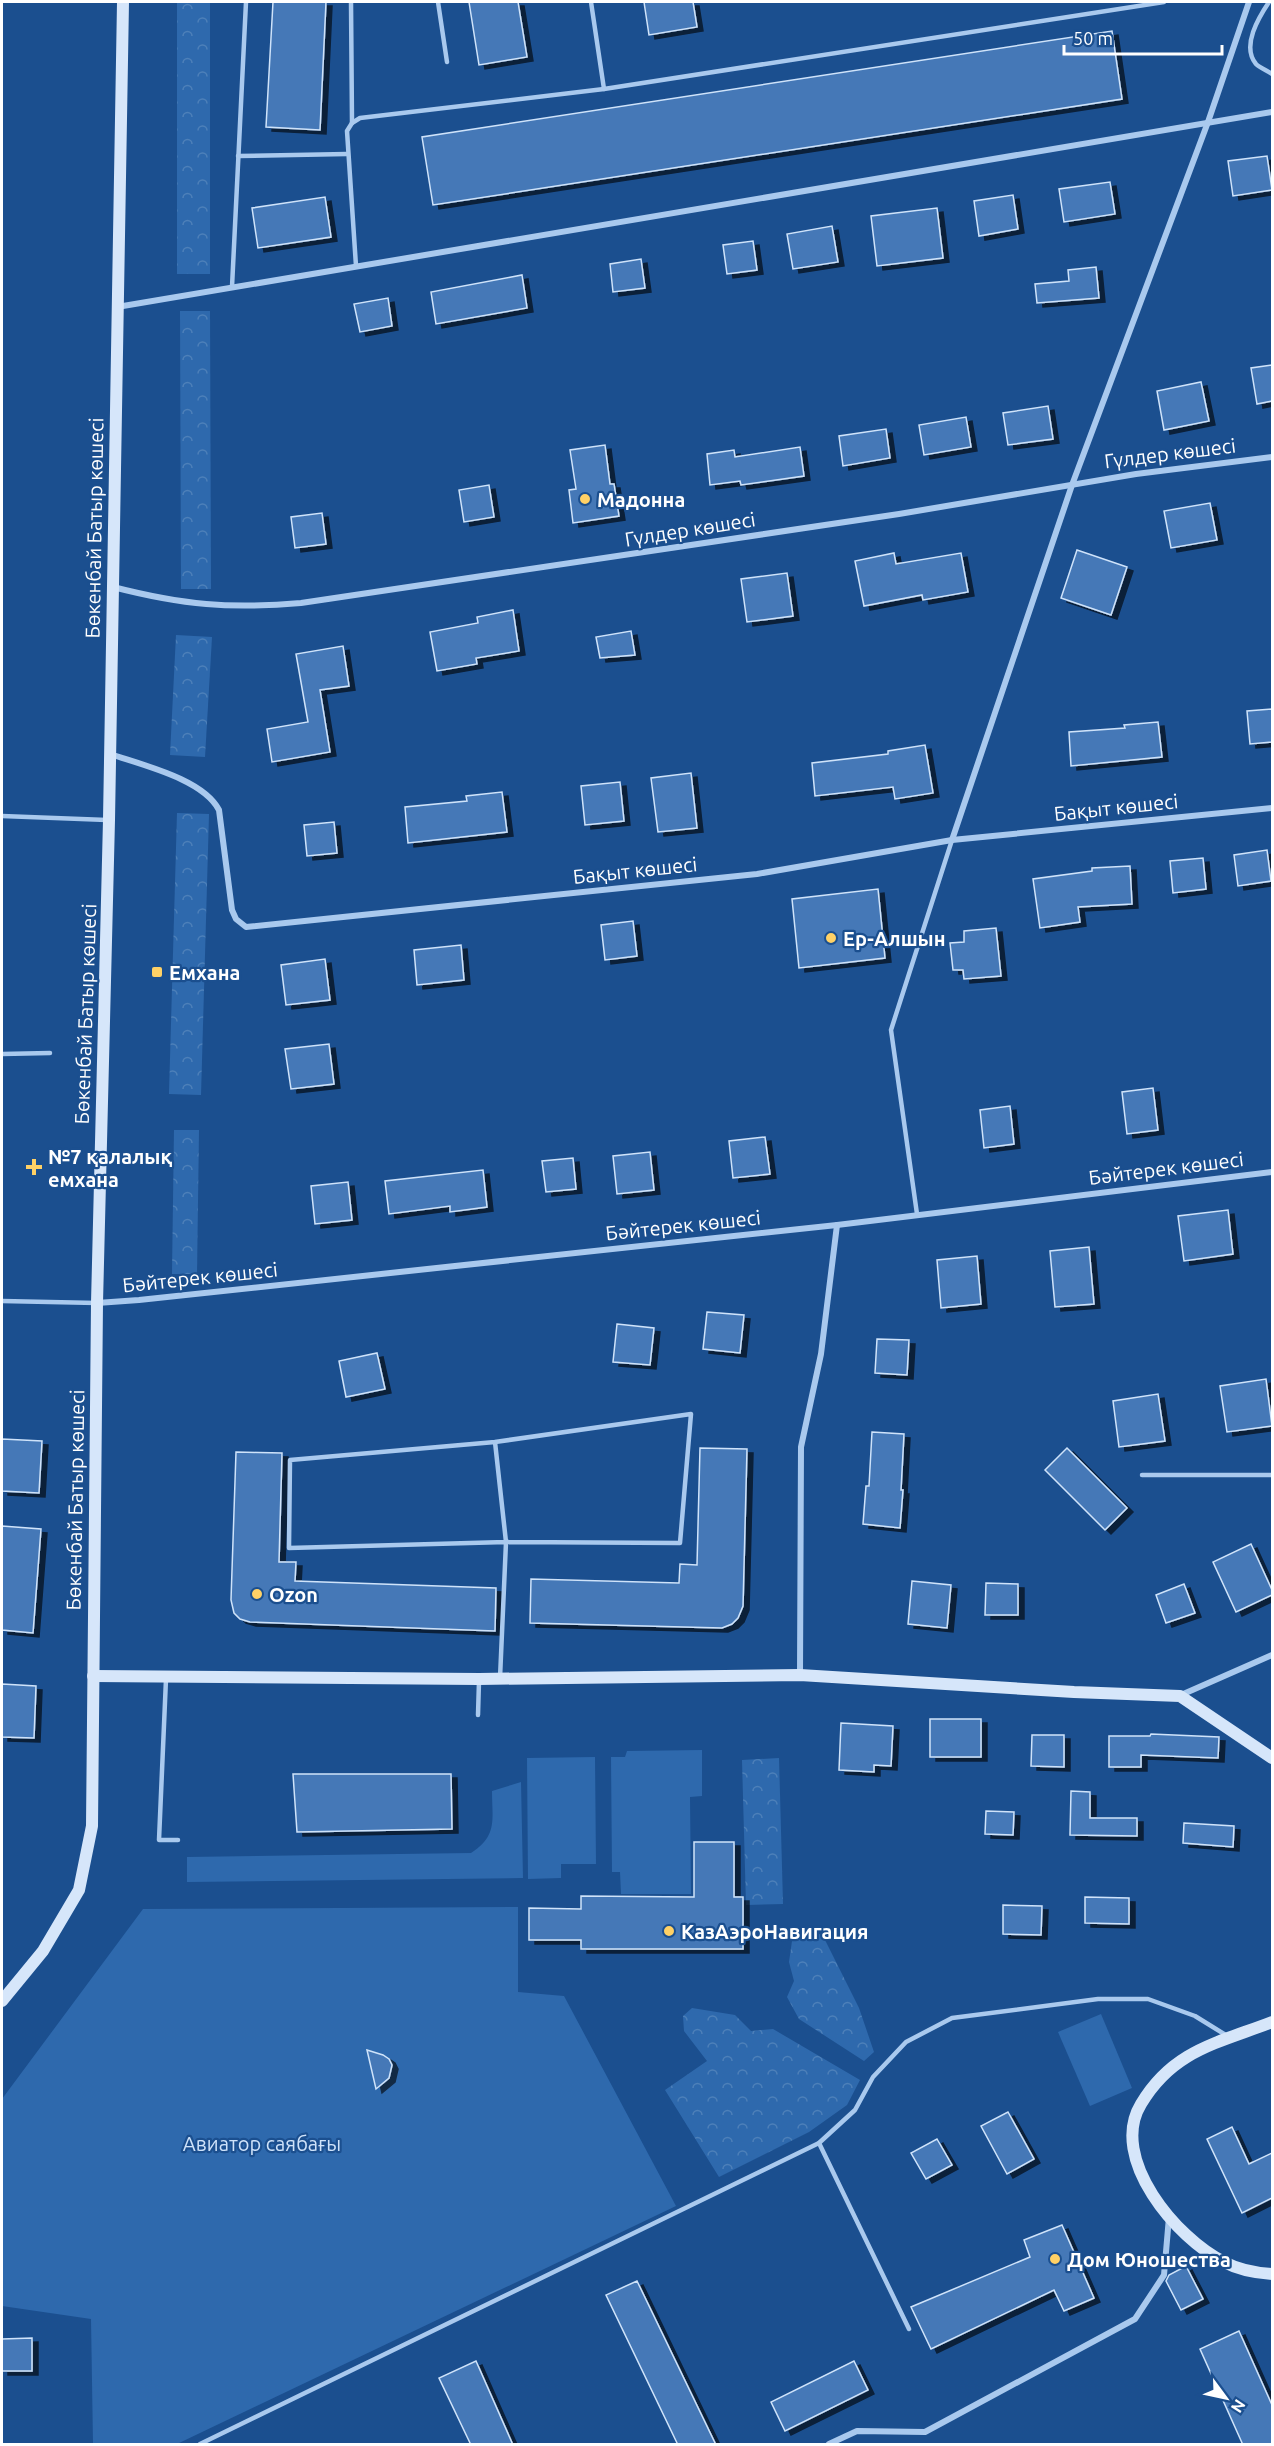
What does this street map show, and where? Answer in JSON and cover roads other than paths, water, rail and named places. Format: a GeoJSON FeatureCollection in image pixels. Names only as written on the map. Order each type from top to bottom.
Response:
{"type":"FeatureCollection","features":[{"type":"Feature","properties":{"kind":"main road","name":"Бөкенбай Батыр көшесі"},"geometry":{"type":"LineString","coordinates":[[2,2001],[43,1951],[79,1890],[92,1826],[97,1303],[110,820],[123,2]]}},
{"type":"Feature","properties":{"kind":"main road"},"geometry":{"type":"LineString","coordinates":[[93,1676],[479,1679],[800,1675],[1180,1696],[1272,1758]]}},
{"type":"Feature","properties":{"kind":"main road"},"geometry":{"type":"LineString","coordinates":[[1272,2022],[1203,2047],[1168,2069],[1139,2105],[1132,2125],[1132,2142],[1136,2161],[1155,2200],[1169,2216],[1196,2242],[1221,2261],[1243,2270],[1272,2274]]}},
{"type":"Feature","properties":{"kind":"street"},"geometry":{"type":"LineString","coordinates":[[952,840],[1072,485],[1208,122],[1249,2]]}},
{"type":"Feature","properties":{"kind":"street"},"geometry":{"type":"LineString","coordinates":[[117,307],[1272,112]]}},
{"type":"Feature","properties":{"kind":"street","name":"Гүлдер көшесі"},"geometry":{"type":"LineString","coordinates":[[112,587],[156,598],[203,605],[259,607],[301,603],[824,526],[1136,474],[1272,457]]}},
{"type":"Feature","properties":{"kind":"street","name":"Бақыт көшесі"},"geometry":{"type":"LineString","coordinates":[[110,754],[195,786],[214,801],[220,818],[232,910],[236,919],[246,927],[757,874],[952,840],[1272,808]]}},
{"type":"Feature","properties":{"kind":"street","name":"Бәйтерек көшесі"},"geometry":{"type":"LineString","coordinates":[[97,1303],[837,1225],[1272,1172]]}},
{"type":"Feature","properties":{"kind":"street"},"geometry":{"type":"LineString","coordinates":[[800,1675],[801,1447],[821,1354],[837,1225]]}},
{"type":"Feature","properties":{"kind":"street"},"geometry":{"type":"LineString","coordinates":[[1180,1696],[1272,1655]]}},
{"type":"Feature","properties":{"kind":"street"},"geometry":{"type":"LineString","coordinates":[[829,2445],[857,2431],[925,2432],[1135,2319],[1164,2275],[1169,2216]]}},
{"type":"Feature","properties":{"kind":"lane"},"geometry":{"type":"LineString","coordinates":[[232,287],[246,2]]}},
{"type":"Feature","properties":{"kind":"lane"},"geometry":{"type":"LineString","coordinates":[[351,2],[352,123]]}},
{"type":"Feature","properties":{"kind":"lane"},"geometry":{"type":"LineString","coordinates":[[438,2],[447,62]]}},
{"type":"Feature","properties":{"kind":"lane"},"geometry":{"type":"LineString","coordinates":[[591,2],[604,89]]}},
{"type":"Feature","properties":{"kind":"lane"},"geometry":{"type":"LineString","coordinates":[[356,266],[347,131],[352,123],[360,118],[604,89],[1164,2]]}},
{"type":"Feature","properties":{"kind":"lane"},"geometry":{"type":"LineString","coordinates":[[1269,2],[1257,21],[1250,51],[1256,64],[1272,74]]}},
{"type":"Feature","properties":{"kind":"lane"},"geometry":{"type":"LineString","coordinates":[[238,156],[347,154]]}},
{"type":"Feature","properties":{"kind":"lane"},"geometry":{"type":"LineString","coordinates":[[2,816],[110,820]]}},
{"type":"Feature","properties":{"kind":"lane"},"geometry":{"type":"LineString","coordinates":[[917,1214],[891,1030],[952,840]]}},
{"type":"Feature","properties":{"kind":"lane"},"geometry":{"type":"LineString","coordinates":[[2,1054],[50,1053]]}},
{"type":"Feature","properties":{"kind":"lane"},"geometry":{"type":"LineString","coordinates":[[2,1301],[97,1303]]}},
{"type":"Feature","properties":{"kind":"lane"},"geometry":{"type":"LineString","coordinates":[[691,1414],[680,1543],[506,1542],[289,1548],[290,1460],[495,1442],[691,1414]]}},
{"type":"Feature","properties":{"kind":"lane"},"geometry":{"type":"LineString","coordinates":[[495,1442],[506,1542],[500,1678]]}},
{"type":"Feature","properties":{"kind":"lane"},"geometry":{"type":"LineString","coordinates":[[1142,1475],[1272,1474]]}},
{"type":"Feature","properties":{"kind":"lane"},"geometry":{"type":"LineString","coordinates":[[166,1676],[159,1840],[178,1840]]}},
{"type":"Feature","properties":{"kind":"lane"},"geometry":{"type":"LineString","coordinates":[[478,1715],[479,1679]]}},
{"type":"Feature","properties":{"kind":"lane"},"geometry":{"type":"LineString","coordinates":[[200,2445],[819,2143],[855,2110],[873,2077],[906,2042],[952,2018],[1098,1999],[1148,1999],[1195,2016],[1231,2038]]}},
{"type":"Feature","properties":{"kind":"lane"},"geometry":{"type":"LineString","coordinates":[[819,2143],[909,2329]]}},
{"type":"Feature","properties":{"kind":"place","name":"Мадонна"},"geometry":{"type":"Point","coordinates":[585,499]}},
{"type":"Feature","properties":{"kind":"place","name":"Ер-Алшын"},"geometry":{"type":"Point","coordinates":[831,938]}},
{"type":"Feature","properties":{"kind":"place","name":"Емхана"},"geometry":{"type":"Point","coordinates":[157,972]}},
{"type":"Feature","properties":{"kind":"place","name":"№7 қалалық емхана"},"geometry":{"type":"Point","coordinates":[34,1167]}},
{"type":"Feature","properties":{"kind":"place","name":"Ozon"},"geometry":{"type":"Point","coordinates":[257,1594]}},
{"type":"Feature","properties":{"kind":"place","name":"КазАэроНавигация"},"geometry":{"type":"Point","coordinates":[669,1931]}},
{"type":"Feature","properties":{"kind":"place","name":"Дом Юношества"},"geometry":{"type":"Point","coordinates":[1055,2259]}},
{"type":"Feature","properties":{"kind":"park label","name":"Авиатор саябағы"},"geometry":{"type":"Point","coordinates":[262,2143]}}]}
